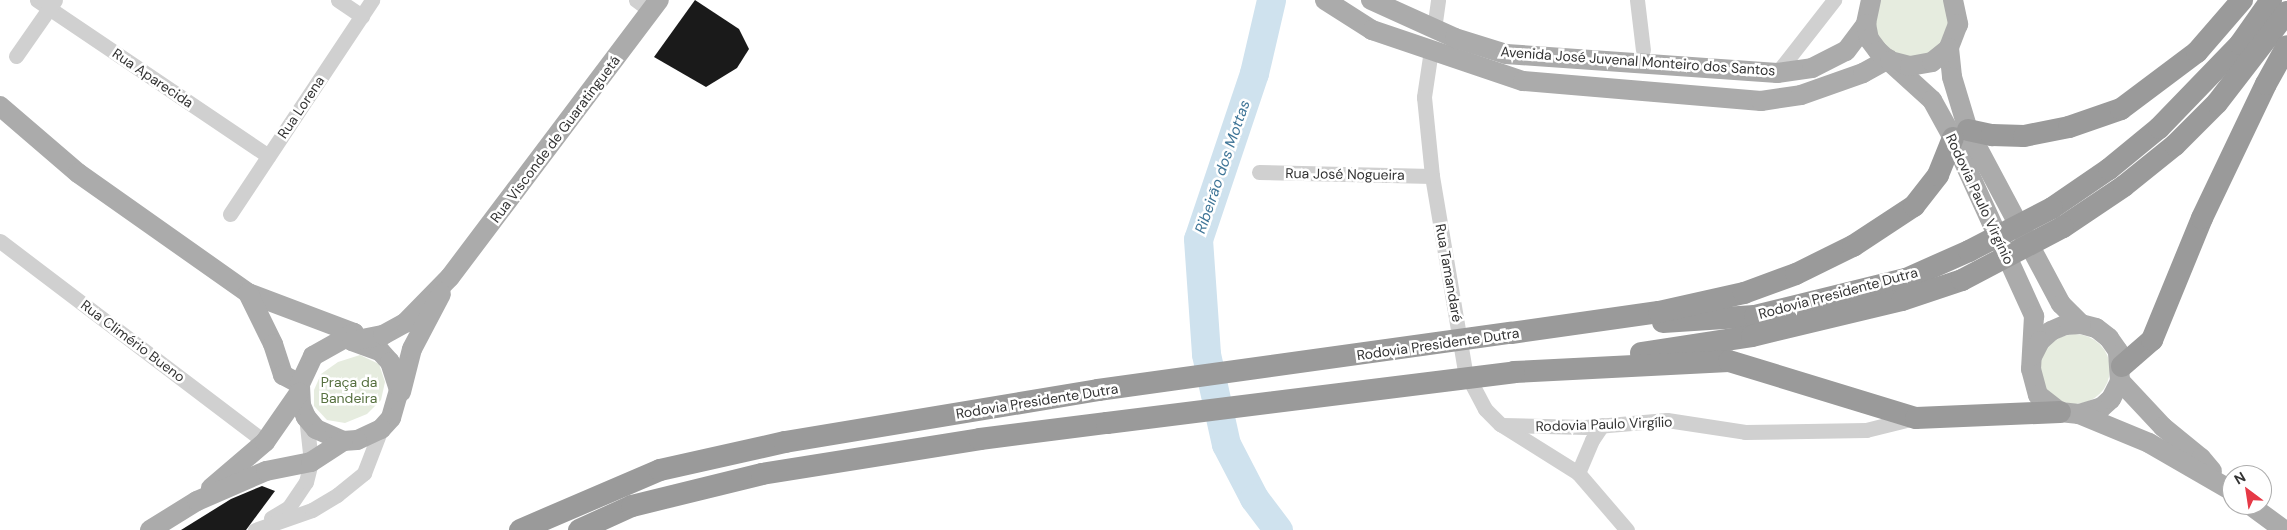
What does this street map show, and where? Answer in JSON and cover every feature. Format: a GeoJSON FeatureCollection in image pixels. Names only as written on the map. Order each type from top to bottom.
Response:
{"type":"FeatureCollection","features":[{"type":"Feature","properties":{"kind":"highway"},"geometry":{"type":"LineString","coordinates":[[1511,333],[1659,312],[1744,293],[1796,274],[1853,246],[1914,206],[1938,175],[1961,134],[2024,136],[2069,127],[2121,108],[2197,52],[2242,0]]}},
{"type":"Feature","properties":{"kind":"highway","name":"Rodovia Presidente Dutra"},"geometry":{"type":"LineString","coordinates":[[520,530],[660,470],[785,442],[1098,390],[1511,333],[1755,316],[1906,279],[1969,251],[2052,208],[2109,169],[2159,128],[2240,44],[2271,0]]}},
{"type":"Feature","properties":{"kind":"highway","name":"Rodovia Presidente Dutra"},"geometry":{"type":"LineString","coordinates":[[579,530],[632,506],[762,474],[980,439],[1514,372],[1752,336],[1902,300],[1962,280],[2063,227],[2124,186],[2174,145],[2217,103],[2287,12]]}},
{"type":"Feature","properties":{"kind":"highway"},"geometry":{"type":"LineString","coordinates":[[2121,373],[2152,340],[2202,218],[2266,84],[2287,46]]}},
{"type":"Feature","properties":{"kind":"highway"},"geometry":{"type":"LineString","coordinates":[[1514,372],[1729,362],[1916,418],[2069,413]]}},
{"type":"Feature","properties":{"kind":"main road","name":"Avenida José Juvenal Monteiro dos Santos"},"geometry":{"type":"LineString","coordinates":[[1325,0],[1372,30],[1523,81],[1761,101],[1801,94],[1863,72],[1888,60]]}},
{"type":"Feature","properties":{"kind":"main road","name":"Avenida José Juvenal Monteiro dos Santos"},"geometry":{"type":"LineString","coordinates":[[1371,0],[1434,29],[1506,54],[1777,73],[1812,68],[1846,51],[1866,24]]}},
{"type":"Feature","properties":{"kind":"main road"},"geometry":{"type":"LineString","coordinates":[[1866,24],[1871,0]]}},
{"type":"Feature","properties":{"kind":"main road","name":"Rodovia Paulo Virgínio"},"geometry":{"type":"LineString","coordinates":[[1953,0],[1958,24],[1949,48],[1961,134],[2034,316],[2031,368],[2038,395],[2069,413],[2149,443],[2222,485]]}},
{"type":"Feature","properties":{"kind":"main road","name":"Rua Visconde de Guaratinguetá"},"geometry":{"type":"LineString","coordinates":[[397,405],[412,349],[450,277],[649,4]]}},
{"type":"Feature","properties":{"kind":"main road","name":"Rodovia Paulo Virgínio"},"geometry":{"type":"LineString","coordinates":[[1866,24],[1874,45],[1932,100],[1961,134],[2062,304],[2081,324],[2096,328],[2109,338],[2118,351],[2121,373],[2163,427],[2201,458],[2222,482]]}},
{"type":"Feature","properties":{"kind":"main road"},"geometry":{"type":"LineString","coordinates":[[1888,60],[1910,66],[1932,62],[1949,48]]}},
{"type":"Feature","properties":{"kind":"main road"},"geometry":{"type":"LineString","coordinates":[[0,106],[78,173],[248,293],[353,337],[380,351],[390,362],[398,383],[397,405],[382,429],[364,438],[344,441],[311,462],[266,471],[197,501],[150,530]]}},
{"type":"Feature","properties":{"kind":"main road","name":"Rua Visconde de Guaratinguetá"},"geometry":{"type":"LineString","coordinates":[[353,337],[383,336],[405,322],[450,277]]}},
{"type":"Feature","properties":{"kind":"main road"},"geometry":{"type":"LineString","coordinates":[[248,293],[273,344],[283,376],[299,388],[306,417],[316,429],[344,441]]}},
{"type":"Feature","properties":{"kind":"main road"},"geometry":{"type":"LineString","coordinates":[[2033,355],[2040,342],[2051,331],[2066,325],[2081,324]]}},
{"type":"Feature","properties":{"kind":"main road"},"geometry":{"type":"LineString","coordinates":[[197,501],[265,442],[299,388],[314,356],[353,337]]}},
{"type":"Feature","properties":{"kind":"main road"},"geometry":{"type":"LineString","coordinates":[[2069,413],[2102,406],[2111,399],[2121,373]]}},
{"type":"Feature","properties":{"kind":"main road"},"geometry":{"type":"LineString","coordinates":[[2264,515],[2284,530]]}},
{"type":"Feature","properties":{"kind":"street"},"geometry":{"type":"LineString","coordinates":[[338,0],[362,16]]}},
{"type":"Feature","properties":{"kind":"street","name":"Rua Lorena"},"geometry":{"type":"LineString","coordinates":[[230,214],[372,0]]}},
{"type":"Feature","properties":{"kind":"street"},"geometry":{"type":"LineString","coordinates":[[1434,29],[1438,0]]}},
{"type":"Feature","properties":{"kind":"street"},"geometry":{"type":"LineString","coordinates":[[1637,0],[1643,50]]}},
{"type":"Feature","properties":{"kind":"street"},"geometry":{"type":"LineString","coordinates":[[1777,73],[1834,0]]}},
{"type":"Feature","properties":{"kind":"street"},"geometry":{"type":"LineString","coordinates":[[16,56],[47,3]]}},
{"type":"Feature","properties":{"kind":"street","name":"Rua Aparecida"},"geometry":{"type":"LineString","coordinates":[[47,3],[268,156]]}},
{"type":"Feature","properties":{"kind":"street","name":"Rua Tamandaré"},"geometry":{"type":"LineString","coordinates":[[1431,50],[1424,97],[1432,176],[1465,371],[1485,410],[1500,424],[1578,473],[1628,530]]}},
{"type":"Feature","properties":{"kind":"street","name":"Rua José Nogueira"},"geometry":{"type":"LineString","coordinates":[[1259,172],[1432,176]]}},
{"type":"Feature","properties":{"kind":"street","name":"Rua Climério Bueno"},"geometry":{"type":"LineString","coordinates":[[0,241],[265,442]]}},
{"type":"Feature","properties":{"kind":"street"},"geometry":{"type":"LineString","coordinates":[[254,530],[289,507],[306,482],[311,462],[306,417]]}},
{"type":"Feature","properties":{"kind":"street","name":"Rodovia Paulo Virgílio"},"geometry":{"type":"LineString","coordinates":[[1500,424],[1602,425],[1667,420],[1745,432],[1857,430],[1916,418]]}},
{"type":"Feature","properties":{"kind":"street"},"geometry":{"type":"LineString","coordinates":[[1578,473],[1592,440],[1602,425]]}},
{"type":"Feature","properties":{"kind":"street"},"geometry":{"type":"LineString","coordinates":[[254,530],[312,510],[338,495],[364,473],[382,429]]}},
{"type":"Feature","properties":{"kind":"green space"},"geometry":{"type":"Polygon","coordinates":[[[1879,0],[1944,0],[1950,21],[1941,45],[1920,58],[1895,55],[1877,38],[1874,13],[1879,0]]]}},
{"type":"Feature","properties":{"kind":"green space"},"geometry":{"type":"Polygon","coordinates":[[[2075,334],[2094,340],[2104,350],[2110,369],[2104,388],[2094,398],[2075,404],[2056,398],[2046,388],[2040,369],[2046,350],[2056,340],[2075,334]]]}},
{"type":"Feature","properties":{"kind":"green space","name":"Praça da Bandeira"},"geometry":{"type":"Polygon","coordinates":[[[360,355],[379,364],[385,382],[381,400],[367,414],[345,423],[327,420],[314,406],[314,390],[321,374],[338,362],[360,355]]]}},
{"type":"Feature","properties":{"kind":"building"},"geometry":{"type":"Polygon","coordinates":[[[695,0],[739,29],[749,49],[737,68],[706,87],[654,57],[695,0]]]}},
{"type":"Feature","properties":{"kind":"building"},"geometry":{"type":"Polygon","coordinates":[[[262,486],[275,491],[246,530],[181,530],[231,499],[262,486]]]}},
{"type":"Feature","properties":{"kind":"waterway","name":"Ribeirão dos Mottas"},"geometry":{"type":"LineString","coordinates":[[1271,0],[1254,73],[1198,239],[1206,354],[1226,444],[1254,498],[1278,530]]}}]}
